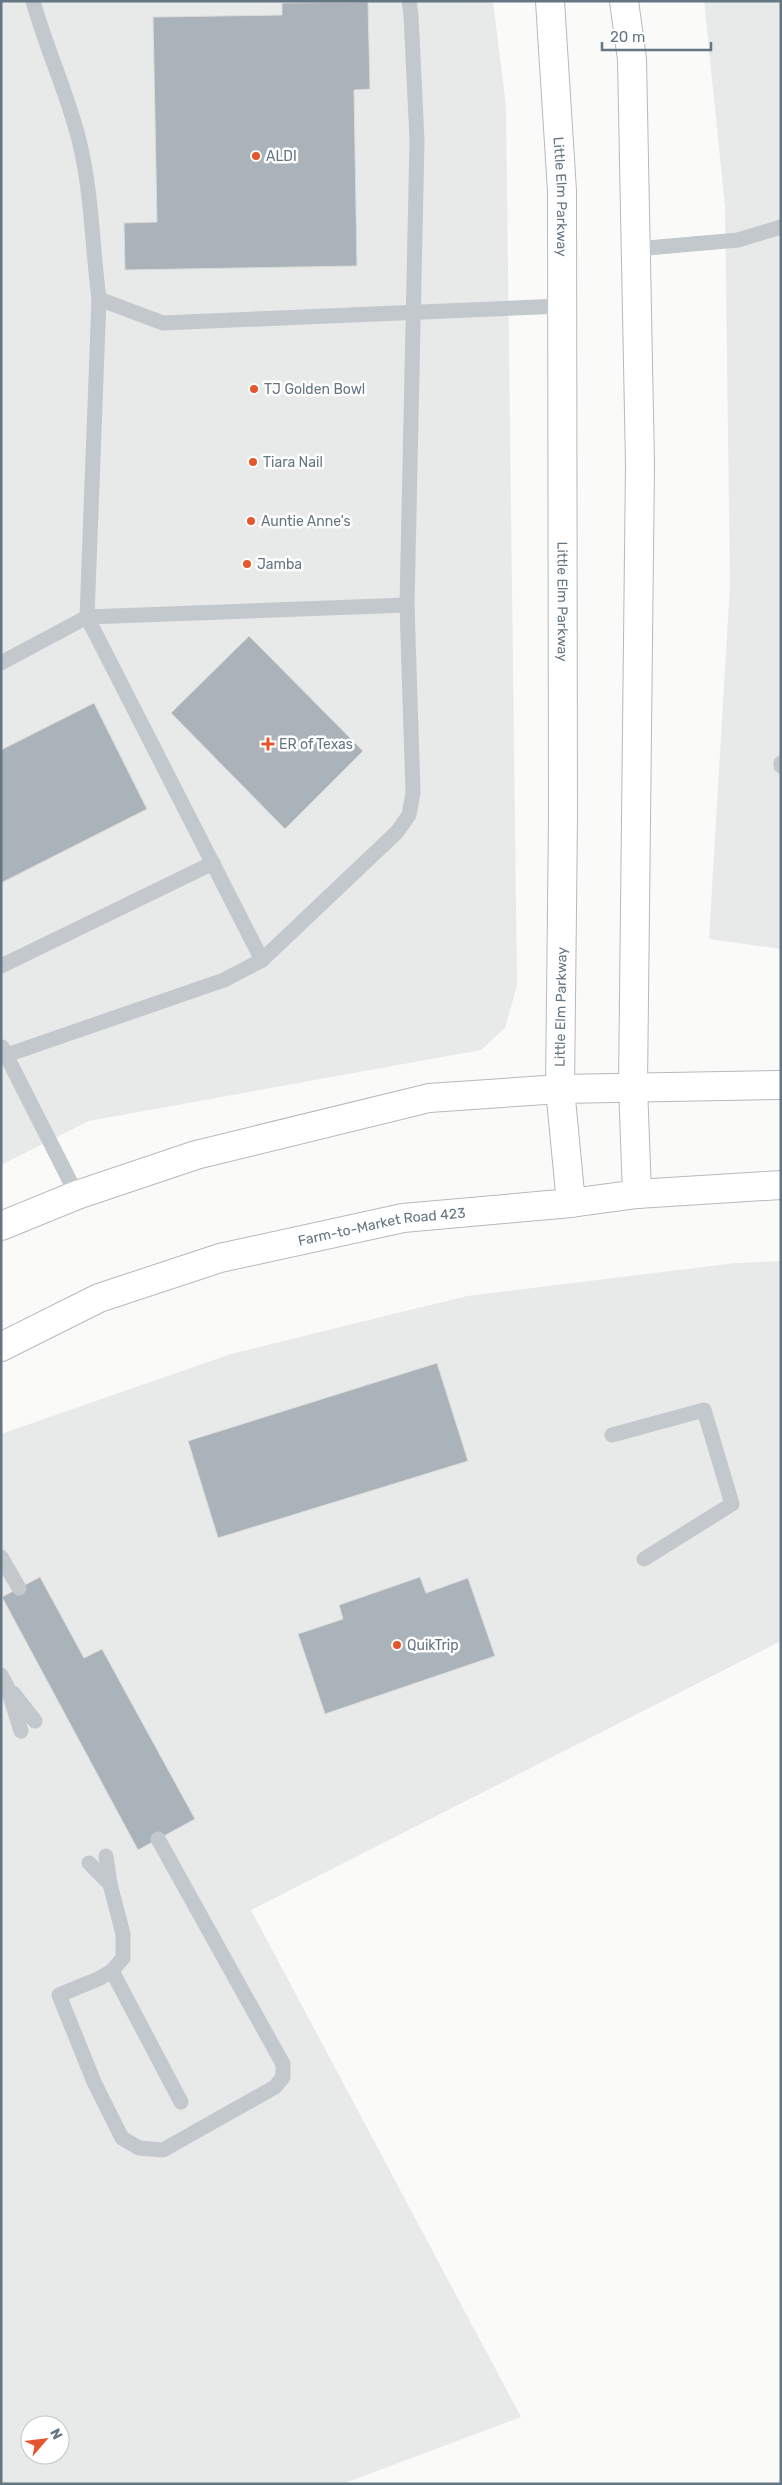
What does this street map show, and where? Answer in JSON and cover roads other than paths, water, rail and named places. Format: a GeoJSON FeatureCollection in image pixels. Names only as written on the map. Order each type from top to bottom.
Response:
{"type":"FeatureCollection","features":[{"type":"Feature","properties":{"kind":"main road","name":"Little Elm Parkway"},"geometry":{"type":"LineString","coordinates":[[550,1],[562,191],[563,817],[560,1089],[571,1203]]}},
{"type":"Feature","properties":{"kind":"main road"},"geometry":{"type":"LineString","coordinates":[[624,1],[632,59],[640,464],[633,1086],[637,1194]]}},
{"type":"Feature","properties":{"kind":"main road"},"geometry":{"type":"LineString","coordinates":[[1,1226],[77,1195],[196,1155],[429,1098],[633,1086],[781,1085]]}},
{"type":"Feature","properties":{"kind":"main road","name":"Farm-to-Market Road 423"},"geometry":{"type":"LineString","coordinates":[[1,1347],[99,1298],[220,1258],[403,1218],[571,1203],[637,1194],[781,1185]]}},
{"type":"Feature","properties":{"kind":"lane"},"geometry":{"type":"LineString","coordinates":[[33,1],[79,140],[90,197],[92,245],[99,299],[87,617],[262,960]]}},
{"type":"Feature","properties":{"kind":"lane"},"geometry":{"type":"LineString","coordinates":[[77,1195],[3,1053],[224,980],[262,960],[397,832],[409,814],[413,793],[407,605],[417,140],[409,1]]}},
{"type":"Feature","properties":{"kind":"lane"},"geometry":{"type":"LineString","coordinates":[[636,249],[738,240],[781,228]]}},
{"type":"Feature","properties":{"kind":"lane"},"geometry":{"type":"LineString","coordinates":[[99,299],[163,323],[562,306]]}},
{"type":"Feature","properties":{"kind":"lane"},"geometry":{"type":"LineString","coordinates":[[1,662],[87,617],[407,605]]}},
{"type":"Feature","properties":{"kind":"lane"},"geometry":{"type":"LineString","coordinates":[[1,966],[213,863]]}},
{"type":"Feature","properties":{"kind":"lane"},"geometry":{"type":"LineString","coordinates":[[612,1435],[704,1410],[732,1504],[644,1559]]}},
{"type":"Feature","properties":{"kind":"lane"},"geometry":{"type":"LineString","coordinates":[[1,1557],[19,1588]]}},
{"type":"Feature","properties":{"kind":"lane"},"geometry":{"type":"LineString","coordinates":[[4,1681],[35,1721]]}},
{"type":"Feature","properties":{"kind":"lane"},"geometry":{"type":"LineString","coordinates":[[4,1681],[21,1731]]}},
{"type":"Feature","properties":{"kind":"lane"},"geometry":{"type":"LineString","coordinates":[[106,1856],[110,1884],[123,1934],[123,1958],[112,1971],[98,1980],[59,1995],[94,2082],[122,2138],[139,2148],[163,2150],[258,2098],[275,2087],[283,2078],[282,2064],[270,2038],[158,1839]]}},
{"type":"Feature","properties":{"kind":"lane"},"geometry":{"type":"LineString","coordinates":[[89,1863],[110,1884]]}},
{"type":"Feature","properties":{"kind":"lane"},"geometry":{"type":"LineString","coordinates":[[112,1971],[181,2102]]}},
{"type":"Feature","properties":{"kind":"place","name":"ALDI"},"geometry":{"type":"Point","coordinates":[256,156]}},
{"type":"Feature","properties":{"kind":"place","name":"TJ Golden Bowl"},"geometry":{"type":"Point","coordinates":[254,389]}},
{"type":"Feature","properties":{"kind":"place","name":"Tiara Nail"},"geometry":{"type":"Point","coordinates":[253,462]}},
{"type":"Feature","properties":{"kind":"place","name":"Auntie Anne's"},"geometry":{"type":"Point","coordinates":[251,521]}},
{"type":"Feature","properties":{"kind":"place","name":"Jamba"},"geometry":{"type":"Point","coordinates":[247,564]}},
{"type":"Feature","properties":{"kind":"place","name":"ER of Texas"},"geometry":{"type":"Point","coordinates":[268,744]}},
{"type":"Feature","properties":{"kind":"place","name":"QuikTrip"},"geometry":{"type":"Point","coordinates":[397,1645]}}]}
